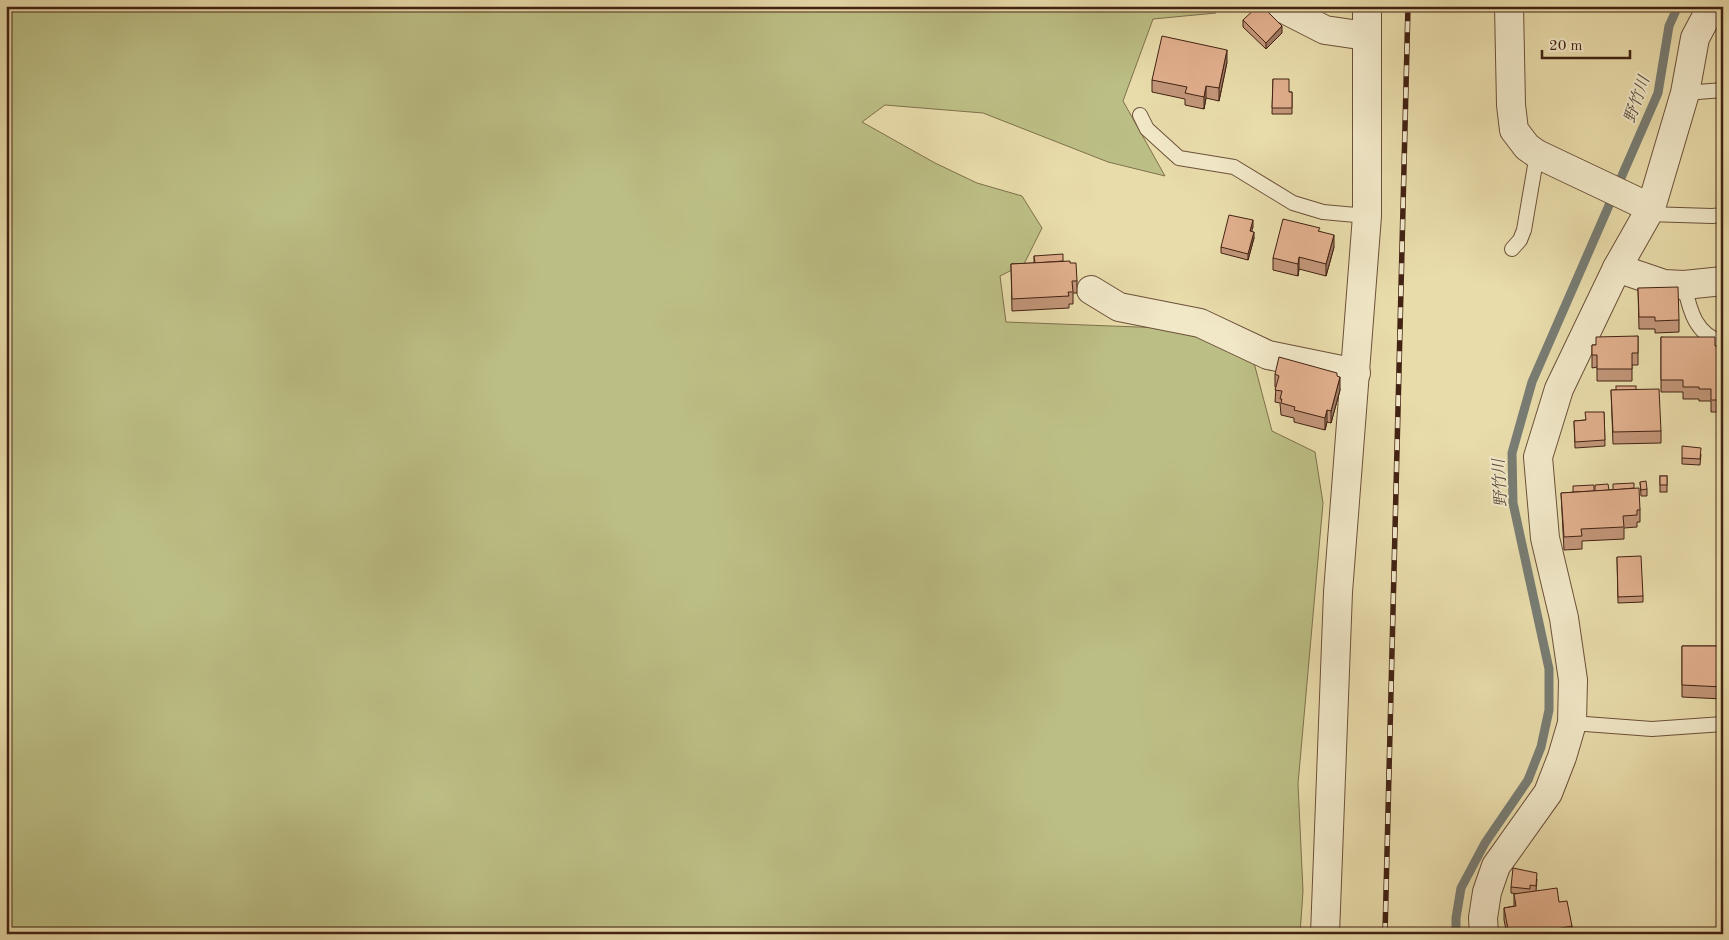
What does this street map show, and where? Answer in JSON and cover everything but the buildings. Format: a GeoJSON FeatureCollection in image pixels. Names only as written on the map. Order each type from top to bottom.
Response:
{"type":"FeatureCollection","features":[{"type":"Feature","properties":{"kind":"street"},"geometry":{"type":"LineString","coordinates":[[1278,6],[1325,30],[1366,36]]}},
{"type":"Feature","properties":{"kind":"street"},"geometry":{"type":"LineString","coordinates":[[1325,934],[1338,592],[1367,216],[1367,6]]}},
{"type":"Feature","properties":{"kind":"street"},"geometry":{"type":"LineString","coordinates":[[1509,6],[1511,105],[1514,130],[1526,147],[1537,154],[1649,211]]}},
{"type":"Feature","properties":{"kind":"street"},"geometry":{"type":"LineString","coordinates":[[1484,934],[1483,918],[1487,892],[1496,866],[1548,793],[1562,757],[1572,723],[1573,680],[1564,618],[1545,538],[1538,457],[1559,388],[1617,268],[1649,211],[1685,93],[1695,38],[1712,6]]}},
{"type":"Feature","properties":{"kind":"street"},"geometry":{"type":"LineString","coordinates":[[1617,268],[1664,284],[1684,285],[1723,281]]}},
{"type":"Feature","properties":{"kind":"street"},"geometry":{"type":"LineString","coordinates":[[1092,290],[1120,307],[1200,323],[1268,355],[1356,374]]}},
{"type":"Feature","properties":{"kind":"lane"},"geometry":{"type":"LineString","coordinates":[[1685,93],[1723,90]]}},
{"type":"Feature","properties":{"kind":"lane"},"geometry":{"type":"LineString","coordinates":[[1140,115],[1147,129],[1180,158],[1234,167],[1293,203],[1323,212],[1367,216]]}},
{"type":"Feature","properties":{"kind":"lane"},"geometry":{"type":"LineString","coordinates":[[1512,249],[1520,240],[1524,230],[1537,154]]}},
{"type":"Feature","properties":{"kind":"lane"},"geometry":{"type":"LineString","coordinates":[[1649,211],[1712,216],[1723,215]]}},
{"type":"Feature","properties":{"kind":"lane"},"geometry":{"type":"LineString","coordinates":[[1684,285],[1691,316],[1710,339],[1723,343]]}},
{"type":"Feature","properties":{"kind":"lane"},"geometry":{"type":"LineString","coordinates":[[1572,723],[1652,730],[1723,724]]}},
{"type":"Feature","properties":{"kind":"green space"},"geometry":{"type":"Polygon","coordinates":[[[6,6],[1211,6],[1216,13],[1153,19],[1123,101],[1165,176],[1108,162],[983,113],[885,105],[862,122],[935,163],[977,183],[1022,196],[1042,228],[1024,264],[1000,276],[1006,322],[1191,329],[1253,359],[1272,431],[1315,452],[1323,503],[1298,784],[1303,891],[1300,934],[6,934],[6,6]]]}},
{"type":"Feature","properties":{"kind":"waterway","name":"野竹川"},"geometry":{"type":"LineString","coordinates":[[1456,934],[1456,918],[1461,888],[1485,843],[1528,780],[1541,747],[1549,710],[1549,669],[1513,503],[1512,453],[1532,382],[1658,93],[1669,26],[1678,6]]}},
{"type":"Feature","properties":{"kind":"railway"},"geometry":{"type":"LineString","coordinates":[[1385,934],[1408,6]]}}]}
